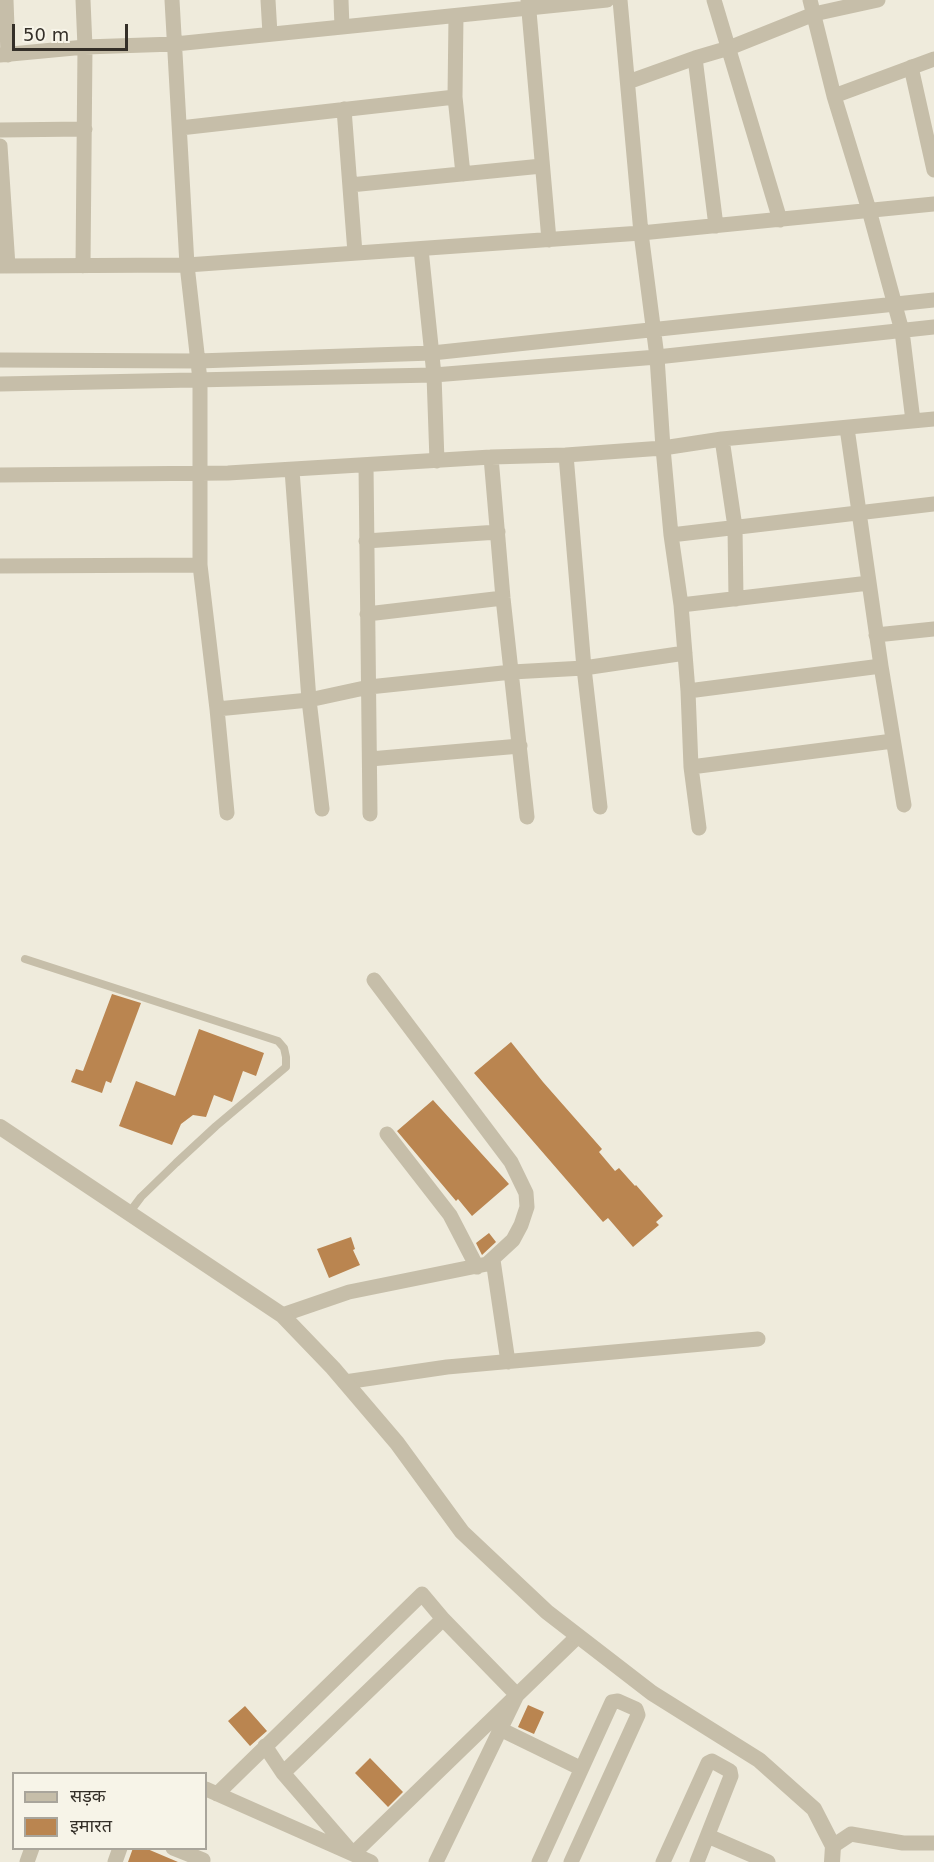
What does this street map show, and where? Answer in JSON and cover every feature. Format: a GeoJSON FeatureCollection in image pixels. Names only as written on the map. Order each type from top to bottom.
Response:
{"type":"FeatureCollection","features":[{"type":"Feature","properties":{"kind":"street"},"geometry":{"type":"LineString","coordinates":[[6,0],[4,55],[85,47],[175,44],[456,16],[528,4],[607,0]]}},
{"type":"Feature","properties":{"kind":"street"},"geometry":{"type":"LineString","coordinates":[[83,0],[85,47],[83,266]]}},
{"type":"Feature","properties":{"kind":"street"},"geometry":{"type":"LineString","coordinates":[[172,0],[187,265],[200,380],[200,565],[228,813]]}},
{"type":"Feature","properties":{"kind":"street"},"geometry":{"type":"LineString","coordinates":[[268,0],[270,34]]}},
{"type":"Feature","properties":{"kind":"street"},"geometry":{"type":"LineString","coordinates":[[341,0],[342,27]]}},
{"type":"Feature","properties":{"kind":"street"},"geometry":{"type":"LineString","coordinates":[[620,0],[641,233],[657,357],[671,535],[681,605],[692,767],[699,828]]}},
{"type":"Feature","properties":{"kind":"street"},"geometry":{"type":"LineString","coordinates":[[714,0],[780,220]]}},
{"type":"Feature","properties":{"kind":"street"},"geometry":{"type":"LineString","coordinates":[[628,82],[729,48],[812,7],[869,1]]}},
{"type":"Feature","properties":{"kind":"street"},"geometry":{"type":"LineString","coordinates":[[528,4],[549,240]]}},
{"type":"Feature","properties":{"kind":"street"},"geometry":{"type":"LineString","coordinates":[[812,7],[834,96],[902,330],[913,422]]}},
{"type":"Feature","properties":{"kind":"street"},"geometry":{"type":"LineString","coordinates":[[456,16],[455,97],[463,174]]}},
{"type":"Feature","properties":{"kind":"street"},"geometry":{"type":"LineString","coordinates":[[696,58],[716,226]]}},
{"type":"Feature","properties":{"kind":"street"},"geometry":{"type":"LineString","coordinates":[[834,96],[934,59]]}},
{"type":"Feature","properties":{"kind":"street"},"geometry":{"type":"LineString","coordinates":[[911,67],[934,171]]}},
{"type":"Feature","properties":{"kind":"street"},"geometry":{"type":"LineString","coordinates":[[180,128],[455,97]]}},
{"type":"Feature","properties":{"kind":"street"},"geometry":{"type":"LineString","coordinates":[[344,109],[355,253]]}},
{"type":"Feature","properties":{"kind":"street"},"geometry":{"type":"LineString","coordinates":[[0,130],[85,129]]}},
{"type":"Feature","properties":{"kind":"street"},"geometry":{"type":"LineString","coordinates":[[0,146],[4,266],[187,265],[641,233],[934,204]]}},
{"type":"Feature","properties":{"kind":"street"},"geometry":{"type":"LineString","coordinates":[[350,185],[542,166]]}},
{"type":"Feature","properties":{"kind":"street"},"geometry":{"type":"LineString","coordinates":[[420,249],[434,375],[436,461]]}},
{"type":"Feature","properties":{"kind":"street"},"geometry":{"type":"LineString","coordinates":[[0,360],[198,361],[432,353],[934,300]]}},
{"type":"Feature","properties":{"kind":"street"},"geometry":{"type":"LineString","coordinates":[[0,384],[434,375],[657,357],[934,327]]}},
{"type":"Feature","properties":{"kind":"street"},"geometry":{"type":"LineString","coordinates":[[0,475],[199,474],[491,457],[566,455],[663,448],[722,439],[934,419]]}},
{"type":"Feature","properties":{"kind":"street"},"geometry":{"type":"LineString","coordinates":[[847,428],[876,635],[904,805]]}},
{"type":"Feature","properties":{"kind":"street"},"geometry":{"type":"LineString","coordinates":[[722,439],[735,527],[736,599]]}},
{"type":"Feature","properties":{"kind":"street"},"geometry":{"type":"LineString","coordinates":[[566,455],[584,668],[600,807]]}},
{"type":"Feature","properties":{"kind":"street"},"geometry":{"type":"LineString","coordinates":[[491,457],[503,598],[527,817]]}},
{"type":"Feature","properties":{"kind":"street"},"geometry":{"type":"LineString","coordinates":[[366,465],[370,814]]}},
{"type":"Feature","properties":{"kind":"street"},"geometry":{"type":"LineString","coordinates":[[292,470],[309,700],[322,809]]}},
{"type":"Feature","properties":{"kind":"street"},"geometry":{"type":"LineString","coordinates":[[671,535],[934,504]]}},
{"type":"Feature","properties":{"kind":"street"},"geometry":{"type":"LineString","coordinates":[[366,541],[498,532]]}},
{"type":"Feature","properties":{"kind":"street"},"geometry":{"type":"LineString","coordinates":[[0,566],[200,565]]}},
{"type":"Feature","properties":{"kind":"street"},"geometry":{"type":"LineString","coordinates":[[681,605],[869,583]]}},
{"type":"Feature","properties":{"kind":"street"},"geometry":{"type":"LineString","coordinates":[[367,614],[503,598]]}},
{"type":"Feature","properties":{"kind":"street"},"geometry":{"type":"LineString","coordinates":[[876,635],[934,629]]}},
{"type":"Feature","properties":{"kind":"street"},"geometry":{"type":"LineString","coordinates":[[217,709],[309,700],[369,687],[512,672],[584,668],[685,652]]}},
{"type":"Feature","properties":{"kind":"street"},"geometry":{"type":"LineString","coordinates":[[688,691],[881,666]]}},
{"type":"Feature","properties":{"kind":"street"},"geometry":{"type":"LineString","coordinates":[[692,767],[893,741]]}},
{"type":"Feature","properties":{"kind":"street"},"geometry":{"type":"LineString","coordinates":[[370,759],[520,746]]}},
{"type":"Feature","properties":{"kind":"street"},"geometry":{"type":"LineString","coordinates":[[282,1315],[349,1292],[477,1267],[493,1260],[513,1240],[527,1207],[526,1192],[511,1162],[374,980]]}},
{"type":"Feature","properties":{"kind":"street"},"geometry":{"type":"LineString","coordinates":[[0,1127],[282,1315],[345,1382],[397,1443],[462,1532],[547,1612],[652,1694],[759,1760],[814,1809],[833,1854],[851,1834],[903,1843],[934,1844]]}},
{"type":"Feature","properties":{"kind":"street"},"geometry":{"type":"LineString","coordinates":[[387,1134],[450,1215],[477,1267]]}},
{"type":"Feature","properties":{"kind":"street"},"geometry":{"type":"LineString","coordinates":[[493,1260],[507,1362]]}},
{"type":"Feature","properties":{"kind":"street"},"geometry":{"type":"LineString","coordinates":[[345,1382],[447,1367],[758,1339]]}},
{"type":"Feature","properties":{"kind":"street"},"geometry":{"type":"LineString","coordinates":[[371,1862],[211,1791],[265,1746],[423,1594],[443,1619],[517,1695]]}},
{"type":"Feature","properties":{"kind":"street"},"geometry":{"type":"LineString","coordinates":[[283,1773],[443,1619]]}},
{"type":"Feature","properties":{"kind":"street"},"geometry":{"type":"LineString","coordinates":[[353,1854],[578,1636]]}},
{"type":"Feature","properties":{"kind":"street"},"geometry":{"type":"LineString","coordinates":[[436,1862],[517,1695]]}},
{"type":"Feature","properties":{"kind":"street"},"geometry":{"type":"LineString","coordinates":[[539,1862],[612,1702],[618,1701],[636,1709],[638,1714],[571,1862]]}},
{"type":"Feature","properties":{"kind":"street"},"geometry":{"type":"LineString","coordinates":[[500,1729],[580,1768]]}},
{"type":"Feature","properties":{"kind":"street"},"geometry":{"type":"LineString","coordinates":[[265,1746],[283,1773],[353,1854]]}},
{"type":"Feature","properties":{"kind":"street"},"geometry":{"type":"LineString","coordinates":[[663,1862],[708,1763],[712,1761],[731,1773],[697,1862]]}},
{"type":"Feature","properties":{"kind":"street"},"geometry":{"type":"LineString","coordinates":[[708,1836],[768,1862]]}},
{"type":"Feature","properties":{"kind":"street"},"geometry":{"type":"LineString","coordinates":[[178,1850],[202,1862]]}},
{"type":"Feature","properties":{"kind":"lane"},"geometry":{"type":"LineString","coordinates":[[25,959],[278,1041],[284,1048],[286,1067],[176,1163],[141,1197],[129,1215]]}},
{"type":"Feature","properties":{"kind":"building"},"geometry":{"type":"Polygon","coordinates":[[[112,994],[141,1003],[111,1083],[106,1081],[102,1093],[71,1082],[76,1069],[83,1071],[112,994]]]}},
{"type":"Feature","properties":{"kind":"building"},"geometry":{"type":"Polygon","coordinates":[[[199,1029],[264,1053],[256,1076],[243,1071],[232,1102],[214,1095],[206,1117],[193,1115],[181,1124],[172,1145],[119,1126],[136,1081],[175,1096],[199,1029]]]}},
{"type":"Feature","properties":{"kind":"building"},"geometry":{"type":"Polygon","coordinates":[[[511,1042],[602,1149],[599,1152],[615,1171],[619,1168],[663,1216],[656,1222],[659,1225],[633,1247],[608,1218],[603,1222],[474,1073],[511,1042]]]}},
{"type":"Feature","properties":{"kind":"building"},"geometry":{"type":"Polygon","coordinates":[[[433,1100],[509,1184],[472,1216],[458,1199],[456,1201],[397,1131],[433,1100]]]}},
{"type":"Feature","properties":{"kind":"building"},"geometry":{"type":"Polygon","coordinates":[[[489,1233],[496,1242],[482,1255],[476,1243],[489,1233]]]}},
{"type":"Feature","properties":{"kind":"building"},"geometry":{"type":"Polygon","coordinates":[[[351,1237],[355,1249],[353,1250],[360,1265],[329,1278],[317,1249],[351,1237]]]}},
{"type":"Feature","properties":{"kind":"building"},"geometry":{"type":"Polygon","coordinates":[[[528,1705],[544,1712],[534,1734],[518,1727],[528,1705]]]}},
{"type":"Feature","properties":{"kind":"building"},"geometry":{"type":"Polygon","coordinates":[[[245,1706],[267,1731],[250,1746],[228,1721],[245,1706]]]}},
{"type":"Feature","properties":{"kind":"building"},"geometry":{"type":"Polygon","coordinates":[[[370,1758],[403,1792],[388,1807],[355,1773],[370,1758]]]}},
{"type":"Feature","properties":{"kind":"building"},"geometry":{"type":"Polygon","coordinates":[[[132,1850],[150,1850],[178,1862],[128,1862],[132,1850]]]}}]}
